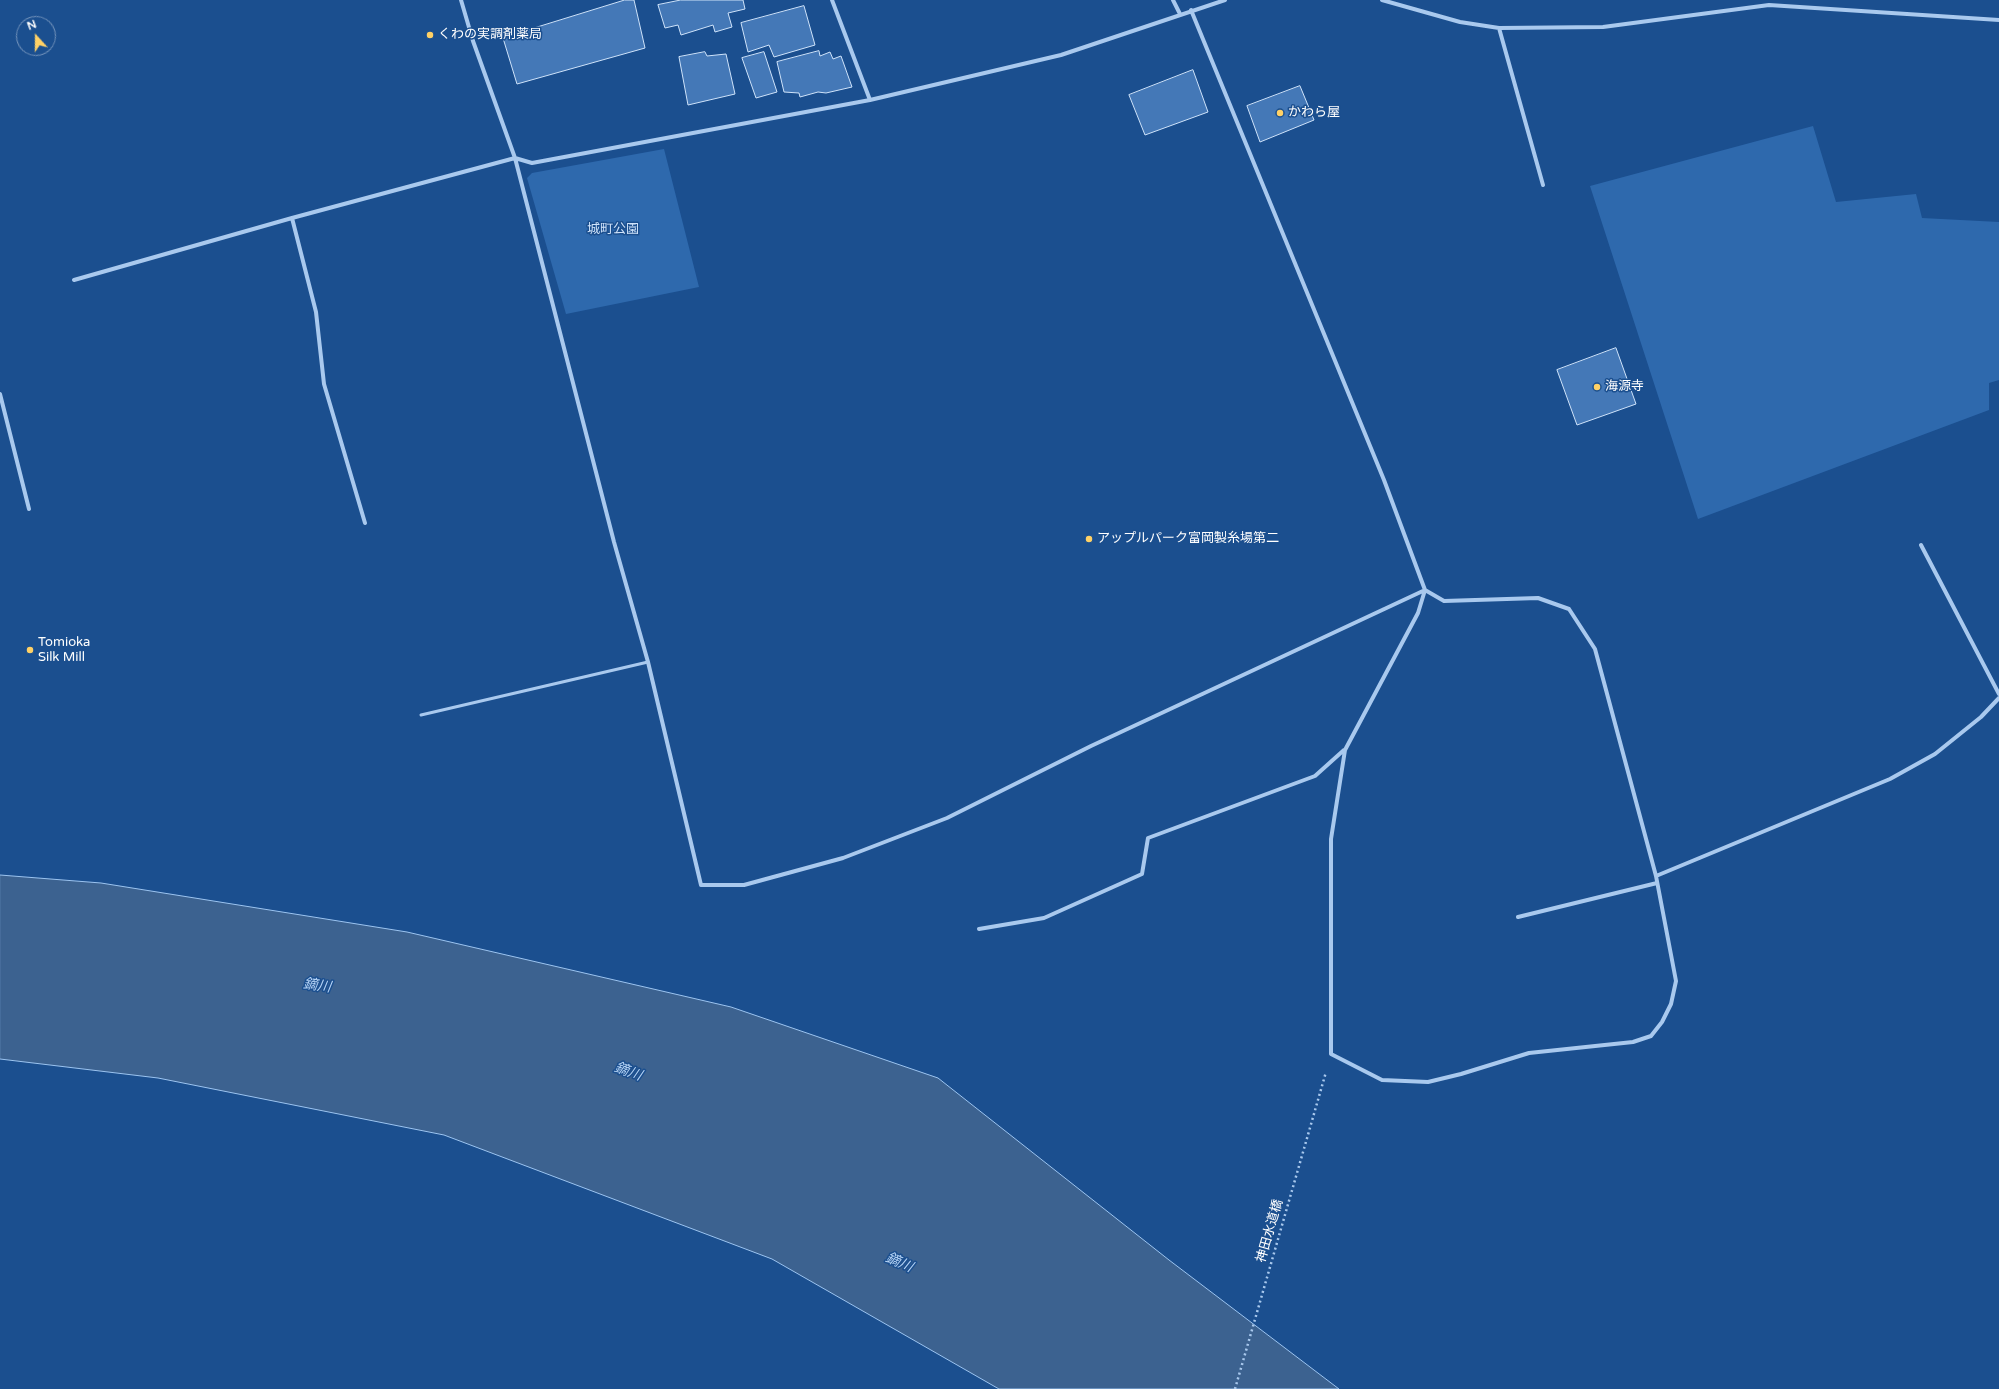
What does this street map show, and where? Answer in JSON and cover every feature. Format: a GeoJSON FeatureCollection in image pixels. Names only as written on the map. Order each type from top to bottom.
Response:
{"type":"FeatureCollection","features":[{"type":"Feature","properties":{"kind":"street"},"geometry":{"type":"LineString","coordinates":[[461,0],[473,41],[515,158],[614,542],[648,662],[701,885],[744,885],[843,858],[947,818],[1091,746],[1426,590]]}},
{"type":"Feature","properties":{"kind":"street"},"geometry":{"type":"LineString","coordinates":[[832,0],[870,100]]}},
{"type":"Feature","properties":{"kind":"street"},"geometry":{"type":"LineString","coordinates":[[1173,0],[1180,14]]}},
{"type":"Feature","properties":{"kind":"street"},"geometry":{"type":"LineString","coordinates":[[74,280],[292,218],[515,158],[532,163],[870,100],[1061,55],[1191,10],[1225,0]]}},
{"type":"Feature","properties":{"kind":"street"},"geometry":{"type":"LineString","coordinates":[[1382,0],[1460,22],[1499,28],[1603,27],[1768,2],[1999,20]]}},
{"type":"Feature","properties":{"kind":"street"},"geometry":{"type":"LineString","coordinates":[[1191,10],[1384,480],[1426,590],[1444,601],[1538,598],[1569,609],[1595,649],[1656,876],[1676,981],[1671,1004],[1662,1022],[1650,1036],[1633,1042],[1529,1053],[1428,1082],[1382,1080],[1331,1054],[1331,839],[1345,750],[1418,613],[1426,590]]}},
{"type":"Feature","properties":{"kind":"street"},"geometry":{"type":"LineString","coordinates":[[1499,28],[1542,185]]}},
{"type":"Feature","properties":{"kind":"street"},"geometry":{"type":"LineString","coordinates":[[292,218],[316,312],[324,384],[365,523]]}},
{"type":"Feature","properties":{"kind":"street"},"geometry":{"type":"LineString","coordinates":[[0,394],[29,508]]}},
{"type":"Feature","properties":{"kind":"street"},"geometry":{"type":"LineString","coordinates":[[1921,545],[1999,694]]}},
{"type":"Feature","properties":{"kind":"street"},"geometry":{"type":"LineString","coordinates":[[1656,876],[1890,779],[1935,754],[1982,717],[1999,698]]}},
{"type":"Feature","properties":{"kind":"street"},"geometry":{"type":"LineString","coordinates":[[979,929],[1044,918],[1142,874],[1148,838],[1316,776],[1345,750]]}},
{"type":"Feature","properties":{"kind":"street"},"geometry":{"type":"LineString","coordinates":[[1518,916],[1657,883]]}},
{"type":"Feature","properties":{"kind":"lane"},"geometry":{"type":"LineString","coordinates":[[421,715],[648,662]]}},
{"type":"Feature","properties":{"kind":"path","name":"神田水道橋"},"geometry":{"type":"LineString","coordinates":[[1235,1389],[1324,1078]]}},
{"type":"Feature","properties":{"kind":"green space"},"geometry":{"type":"Polygon","coordinates":[[[1813,126],[1836,202],[1916,194],[1922,218],[1999,222],[1999,380],[1989,383],[1989,410],[1698,519],[1590,186],[1813,126]]]}},
{"type":"Feature","properties":{"kind":"green space","name":"城町公園"},"geometry":{"type":"Polygon","coordinates":[[[664,149],[699,287],[566,314],[527,178],[532,173],[664,149]]]}},
{"type":"Feature","properties":{"kind":"water","name":"鏑川"},"geometry":{"type":"Polygon","coordinates":[[[0,875],[101,883],[407,932],[731,1007],[938,1078],[1169,1260],[1339,1389],[999,1389],[772,1259],[444,1135],[158,1078],[0,1059],[0,875]]]}},
{"type":"Feature","properties":{"kind":"building"},"geometry":{"type":"Polygon","coordinates":[[[625,0],[634,0],[645,48],[517,84],[503,38],[625,0]]]}},
{"type":"Feature","properties":{"kind":"building"},"geometry":{"type":"Polygon","coordinates":[[[681,0],[743,0],[745,9],[728,13],[732,27],[715,32],[713,25],[681,35],[678,25],[665,28],[658,5],[681,0]]]}},
{"type":"Feature","properties":{"kind":"building"},"geometry":{"type":"Polygon","coordinates":[[[804,6],[815,45],[774,57],[769,45],[748,52],[741,23],[804,6]]]}},
{"type":"Feature","properties":{"kind":"building"},"geometry":{"type":"Polygon","coordinates":[[[819,51],[820,56],[830,52],[833,59],[841,56],[852,87],[826,93],[818,92],[800,97],[799,93],[784,92],[777,62],[819,51]]]}},
{"type":"Feature","properties":{"kind":"building"},"geometry":{"type":"Polygon","coordinates":[[[705,52],[707,56],[726,54],[735,94],[688,105],[679,57],[705,52]]]}},
{"type":"Feature","properties":{"kind":"building"},"geometry":{"type":"Polygon","coordinates":[[[764,52],[777,92],[756,98],[742,58],[764,52]]]}},
{"type":"Feature","properties":{"kind":"building"},"geometry":{"type":"Polygon","coordinates":[[[1193,70],[1208,112],[1145,135],[1129,95],[1193,70]]]}},
{"type":"Feature","properties":{"kind":"building","name":"かわら屋"},"geometry":{"type":"Polygon","coordinates":[[[1300,86],[1314,120],[1260,142],[1247,106],[1300,86]]]}},
{"type":"Feature","properties":{"kind":"building","name":"海源寺"},"geometry":{"type":"Polygon","coordinates":[[[1616,348],[1636,404],[1577,425],[1557,370],[1616,348]]]}},
{"type":"Feature","properties":{"kind":"place","name":"くわの実調剤薬局"},"geometry":{"type":"Point","coordinates":[430,35]}},
{"type":"Feature","properties":{"kind":"place","name":"かわら屋"},"geometry":{"type":"Point","coordinates":[1280,113]}},
{"type":"Feature","properties":{"kind":"place","name":"海源寺"},"geometry":{"type":"Point","coordinates":[1597,387]}},
{"type":"Feature","properties":{"kind":"place","name":"アップルパーク富岡製糸場第二"},"geometry":{"type":"Point","coordinates":[1089,539]}},
{"type":"Feature","properties":{"kind":"place","name":"Tomioka Silk Mill"},"geometry":{"type":"Point","coordinates":[30,650]}}]}
